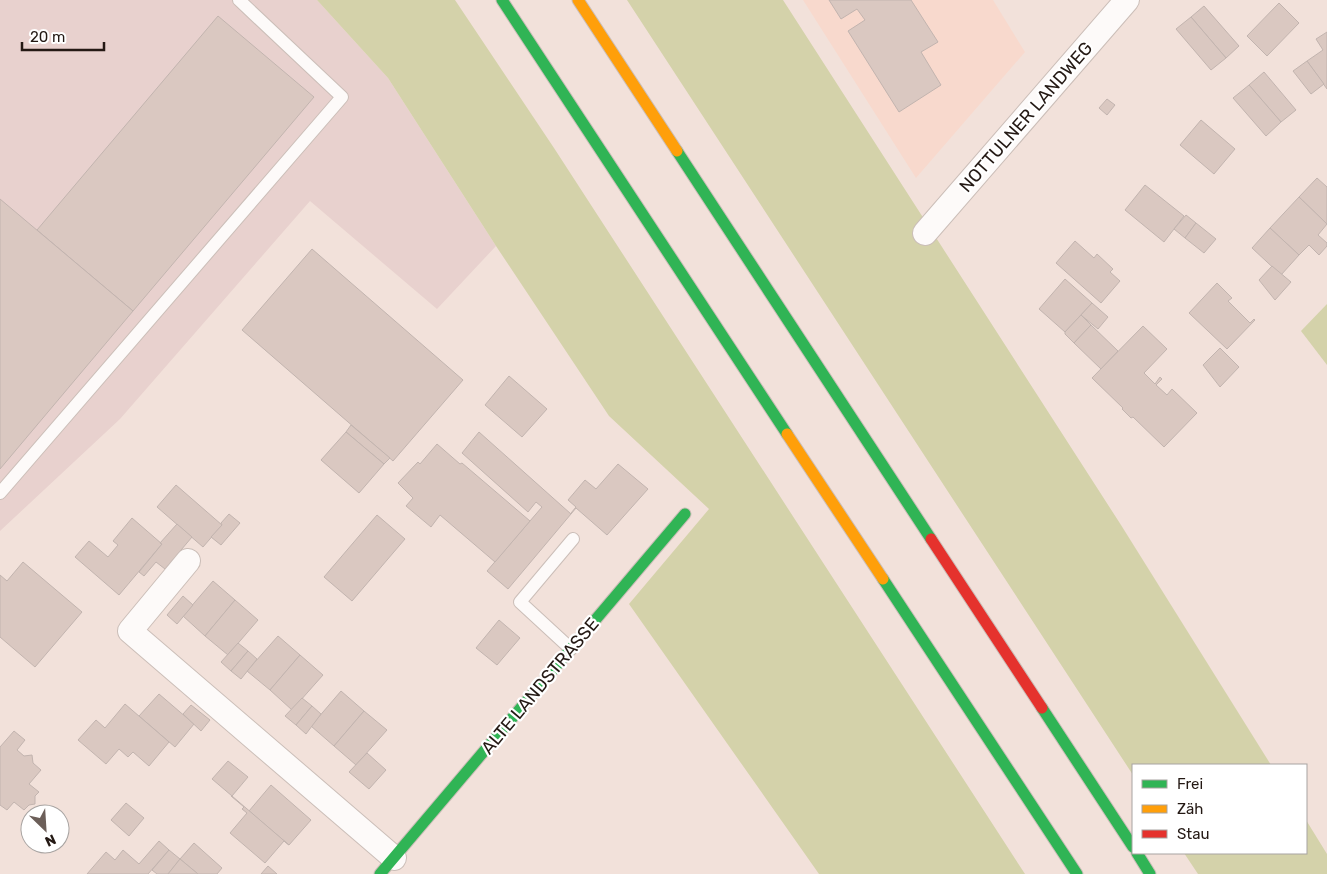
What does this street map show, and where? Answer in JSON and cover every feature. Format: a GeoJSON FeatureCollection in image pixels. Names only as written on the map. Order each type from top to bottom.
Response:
{"type":"FeatureCollection","features":[{"type":"Feature","properties":{"kind":"main road"},"geometry":{"type":"LineString","coordinates":[[502,0],[1078,874]]}},
{"type":"Feature","properties":{"kind":"main road"},"geometry":{"type":"LineString","coordinates":[[578,0],[1132,845]]}},
{"type":"Feature","properties":{"kind":"main road","name":"ALTE LANDSTRASSE"},"geometry":{"type":"LineString","coordinates":[[387,866],[685,514]]}},
{"type":"Feature","properties":{"kind":"main road"},"geometry":{"type":"LineString","coordinates":[[1138,854],[1150,874]]}},
{"type":"Feature","properties":{"kind":"street","name":"NOTTULNER LANDWEG"},"geometry":{"type":"LineString","coordinates":[[926,233],[1127,0]]}},
{"type":"Feature","properties":{"kind":"street","name":"ALTE LANDSTRASSE"},"geometry":{"type":"LineString","coordinates":[[188,561],[130,631],[387,866]]}},
{"type":"Feature","properties":{"kind":"lane"},"geometry":{"type":"LineString","coordinates":[[0,494],[342,97],[239,0]]}},
{"type":"Feature","properties":{"kind":"lane"},"geometry":{"type":"LineString","coordinates":[[571,648],[520,602],[573,539]]}},
{"type":"Feature","properties":{"kind":"shaded area"},"geometry":{"type":"Polygon","coordinates":[[[0,0],[317,0],[388,78],[496,246],[437,309],[310,201],[120,419],[0,531],[0,0]]]}},
{"type":"Feature","properties":{"kind":"shaded area"},"geometry":{"type":"Polygon","coordinates":[[[317,0],[455,0],[554,148],[1025,874],[819,874],[629,604],[709,509],[609,416],[496,246],[388,78],[317,0]]]}},
{"type":"Feature","properties":{"kind":"shaded area"},"geometry":{"type":"Polygon","coordinates":[[[627,0],[783,0],[1121,525],[1270,764],[1132,764],[1132,773],[627,0]]]}},
{"type":"Feature","properties":{"kind":"shaded area"},"geometry":{"type":"Polygon","coordinates":[[[803,0],[993,0],[1025,52],[916,178],[803,0]]]}},
{"type":"Feature","properties":{"kind":"shaded area"},"geometry":{"type":"Polygon","coordinates":[[[1327,304],[1327,365],[1301,331],[1327,304]]]}},
{"type":"Feature","properties":{"kind":"shaded area"},"geometry":{"type":"Polygon","coordinates":[[[1307,822],[1327,854],[1327,874],[1198,874],[1185,854],[1307,854],[1307,822]]]}},
{"type":"Feature","properties":{"kind":"building"},"geometry":{"type":"Polygon","coordinates":[[[829,0],[911,0],[938,42],[921,52],[941,85],[899,112],[848,31],[865,20],[857,9],[841,19],[829,0]]]}},
{"type":"Feature","properties":{"kind":"building"},"geometry":{"type":"Polygon","coordinates":[[[1279,3],[1299,23],[1267,56],[1247,36],[1279,3]]]}},
{"type":"Feature","properties":{"kind":"building"},"geometry":{"type":"Polygon","coordinates":[[[1204,6],[1239,46],[1226,58],[1191,17],[1204,6]]]}},
{"type":"Feature","properties":{"kind":"building"},"geometry":{"type":"Polygon","coordinates":[[[218,16],[314,97],[133,311],[37,230],[218,16]]]}},
{"type":"Feature","properties":{"kind":"building"},"geometry":{"type":"Polygon","coordinates":[[[1191,17],[1226,58],[1211,70],[1176,29],[1191,17]]]}},
{"type":"Feature","properties":{"kind":"building"},"geometry":{"type":"Polygon","coordinates":[[[1327,32],[1327,89],[1307,61],[1323,50],[1316,39],[1327,32]]]}},
{"type":"Feature","properties":{"kind":"building"},"geometry":{"type":"Polygon","coordinates":[[[1307,61],[1324,84],[1311,94],[1293,71],[1307,61]]]}},
{"type":"Feature","properties":{"kind":"building"},"geometry":{"type":"Polygon","coordinates":[[[1264,72],[1296,110],[1281,122],[1249,85],[1264,72]]]}},
{"type":"Feature","properties":{"kind":"building"},"geometry":{"type":"Polygon","coordinates":[[[1249,85],[1281,122],[1266,136],[1233,98],[1249,85]]]}},
{"type":"Feature","properties":{"kind":"building"},"geometry":{"type":"Polygon","coordinates":[[[1107,99],[1115,105],[1107,115],[1099,108],[1107,99]]]}},
{"type":"Feature","properties":{"kind":"building"},"geometry":{"type":"Polygon","coordinates":[[[1201,120],[1235,149],[1214,174],[1180,145],[1201,120]]]}},
{"type":"Feature","properties":{"kind":"building"},"geometry":{"type":"Polygon","coordinates":[[[1317,178],[1327,187],[1327,224],[1299,197],[1317,178]]]}},
{"type":"Feature","properties":{"kind":"building"},"geometry":{"type":"Polygon","coordinates":[[[1145,185],[1184,216],[1164,242],[1125,210],[1145,185]]]}},
{"type":"Feature","properties":{"kind":"building"},"geometry":{"type":"Polygon","coordinates":[[[1299,197],[1327,224],[1318,235],[1327,243],[1327,246],[1319,255],[1309,245],[1299,255],[1270,228],[1299,197]]]}},
{"type":"Feature","properties":{"kind":"building"},"geometry":{"type":"Polygon","coordinates":[[[0,199],[133,311],[0,469],[0,199]]]}},
{"type":"Feature","properties":{"kind":"building"},"geometry":{"type":"Polygon","coordinates":[[[1186,215],[1196,223],[1185,238],[1174,229],[1186,215]]]}},
{"type":"Feature","properties":{"kind":"building"},"geometry":{"type":"Polygon","coordinates":[[[1196,223],[1216,239],[1204,253],[1185,238],[1196,223]]]}},
{"type":"Feature","properties":{"kind":"building"},"geometry":{"type":"Polygon","coordinates":[[[1270,228],[1299,255],[1281,275],[1252,248],[1270,228]]]}},
{"type":"Feature","properties":{"kind":"building"},"geometry":{"type":"Polygon","coordinates":[[[1075,241],[1094,258],[1097,254],[1113,269],[1110,272],[1120,281],[1101,303],[1056,263],[1075,241]]]}},
{"type":"Feature","properties":{"kind":"building"},"geometry":{"type":"Polygon","coordinates":[[[312,249],[463,380],[393,461],[242,330],[312,249]]]}},
{"type":"Feature","properties":{"kind":"building"},"geometry":{"type":"Polygon","coordinates":[[[1272,266],[1291,282],[1275,300],[1259,280],[1272,266]]]}},
{"type":"Feature","properties":{"kind":"building"},"geometry":{"type":"Polygon","coordinates":[[[1065,279],[1092,303],[1065,332],[1039,309],[1065,279]]]}},
{"type":"Feature","properties":{"kind":"building"},"geometry":{"type":"Polygon","coordinates":[[[1217,283],[1232,298],[1228,301],[1250,323],[1255,320],[1227,349],[1189,313],[1217,283]]]}},
{"type":"Feature","properties":{"kind":"building"},"geometry":{"type":"Polygon","coordinates":[[[1092,303],[1108,317],[1098,329],[1081,315],[1092,303]]]}},
{"type":"Feature","properties":{"kind":"building"},"geometry":{"type":"Polygon","coordinates":[[[1081,315],[1091,325],[1074,343],[1065,332],[1081,315]]]}},
{"type":"Feature","properties":{"kind":"building"},"geometry":{"type":"Polygon","coordinates":[[[1091,325],[1118,351],[1101,369],[1074,343],[1091,325]]]}},
{"type":"Feature","properties":{"kind":"building"},"geometry":{"type":"Polygon","coordinates":[[[1143,326],[1167,349],[1144,373],[1155,384],[1160,377],[1162,379],[1156,385],[1167,395],[1172,389],[1197,413],[1164,447],[1133,417],[1131,418],[1092,378],[1143,326]]]}},
{"type":"Feature","properties":{"kind":"building"},"geometry":{"type":"Polygon","coordinates":[[[1220,348],[1239,367],[1220,387],[1203,365],[1220,348]]]}},
{"type":"Feature","properties":{"kind":"building"},"geometry":{"type":"Polygon","coordinates":[[[509,376],[547,409],[522,437],[485,405],[509,376]]]}},
{"type":"Feature","properties":{"kind":"building"},"geometry":{"type":"Polygon","coordinates":[[[351,425],[390,458],[384,464],[346,432],[351,425]]]}},
{"type":"Feature","properties":{"kind":"building"},"geometry":{"type":"Polygon","coordinates":[[[346,432],[384,464],[359,493],[321,460],[346,432]]]}},
{"type":"Feature","properties":{"kind":"building"},"geometry":{"type":"Polygon","coordinates":[[[479,432],[571,514],[508,589],[487,571],[542,507],[536,502],[528,512],[462,453],[479,432]]]}},
{"type":"Feature","properties":{"kind":"building"},"geometry":{"type":"Polygon","coordinates":[[[437,444],[530,521],[495,562],[440,515],[431,527],[406,506],[413,498],[398,483],[418,462],[420,464],[437,444]]]}},
{"type":"Feature","properties":{"kind":"building"},"geometry":{"type":"Polygon","coordinates":[[[618,464],[648,489],[607,535],[576,508],[571,514],[576,507],[568,500],[585,480],[596,489],[618,464]]]}},
{"type":"Feature","properties":{"kind":"building"},"geometry":{"type":"Polygon","coordinates":[[[176,485],[222,525],[203,547],[157,507],[176,485]]]}},
{"type":"Feature","properties":{"kind":"building"},"geometry":{"type":"Polygon","coordinates":[[[229,514],[240,523],[221,545],[211,537],[229,514]]]}},
{"type":"Feature","properties":{"kind":"building"},"geometry":{"type":"Polygon","coordinates":[[[377,515],[405,539],[352,601],[324,577],[377,515]]]}},
{"type":"Feature","properties":{"kind":"building"},"geometry":{"type":"Polygon","coordinates":[[[132,518],[162,544],[119,595],[75,557],[89,541],[108,557],[118,545],[113,541],[132,518]]]}},
{"type":"Feature","properties":{"kind":"building"},"geometry":{"type":"Polygon","coordinates":[[[177,524],[192,537],[165,569],[156,562],[144,576],[139,572],[162,544],[160,543],[177,524]]]}},
{"type":"Feature","properties":{"kind":"building"},"geometry":{"type":"Polygon","coordinates":[[[23,562],[82,612],[35,667],[0,637],[0,575],[7,581],[23,562]]]}},
{"type":"Feature","properties":{"kind":"building"},"geometry":{"type":"Polygon","coordinates":[[[213,581],[235,600],[205,636],[183,616],[213,581]]]}},
{"type":"Feature","properties":{"kind":"building"},"geometry":{"type":"Polygon","coordinates":[[[183,596],[193,605],[177,624],[167,615],[183,596]]]}},
{"type":"Feature","properties":{"kind":"building"},"geometry":{"type":"Polygon","coordinates":[[[235,600],[258,620],[228,655],[205,636],[235,600]]]}},
{"type":"Feature","properties":{"kind":"building"},"geometry":{"type":"Polygon","coordinates":[[[499,620],[520,638],[497,665],[476,648],[499,620]]]}},
{"type":"Feature","properties":{"kind":"building"},"geometry":{"type":"Polygon","coordinates":[[[278,636],[300,655],[270,690],[247,671],[278,636]]]}},
{"type":"Feature","properties":{"kind":"building"},"geometry":{"type":"Polygon","coordinates":[[[238,643],[248,651],[231,671],[221,662],[238,643]]]}},
{"type":"Feature","properties":{"kind":"building"},"geometry":{"type":"Polygon","coordinates":[[[248,651],[257,659],[241,679],[231,671],[248,651]]]}},
{"type":"Feature","properties":{"kind":"building"},"geometry":{"type":"Polygon","coordinates":[[[300,655],[323,675],[292,710],[270,690],[300,655]]]}},
{"type":"Feature","properties":{"kind":"building"},"geometry":{"type":"Polygon","coordinates":[[[341,691],[364,711],[334,746],[311,726],[341,691]]]}},
{"type":"Feature","properties":{"kind":"building"},"geometry":{"type":"Polygon","coordinates":[[[159,694],[194,724],[175,747],[139,716],[159,694]]]}},
{"type":"Feature","properties":{"kind":"building"},"geometry":{"type":"Polygon","coordinates":[[[302,698],[312,706],[296,725],[285,716],[302,698]]]}},
{"type":"Feature","properties":{"kind":"building"},"geometry":{"type":"Polygon","coordinates":[[[125,704],[169,742],[149,766],[133,752],[128,757],[119,749],[106,764],[78,740],[96,720],[105,728],[125,704]]]}},
{"type":"Feature","properties":{"kind":"building"},"geometry":{"type":"Polygon","coordinates":[[[191,705],[210,720],[201,731],[183,714],[191,705]]]}},
{"type":"Feature","properties":{"kind":"building"},"geometry":{"type":"Polygon","coordinates":[[[312,706],[321,714],[306,734],[296,725],[312,706]]]}},
{"type":"Feature","properties":{"kind":"building"},"geometry":{"type":"Polygon","coordinates":[[[364,711],[387,730],[356,765],[334,746],[364,711]]]}},
{"type":"Feature","properties":{"kind":"building"},"geometry":{"type":"Polygon","coordinates":[[[14,731],[25,740],[17,750],[24,756],[32,755],[33,763],[41,770],[29,784],[39,792],[35,796],[35,804],[20,804],[20,807],[14,802],[7,810],[0,805],[0,747],[14,731]]]}},
{"type":"Feature","properties":{"kind":"building"},"geometry":{"type":"Polygon","coordinates":[[[367,753],[386,770],[369,789],[349,772],[367,753]]]}},
{"type":"Feature","properties":{"kind":"building"},"geometry":{"type":"Polygon","coordinates":[[[228,761],[248,777],[232,796],[212,779],[228,761]]]}},
{"type":"Feature","properties":{"kind":"building"},"geometry":{"type":"Polygon","coordinates":[[[271,785],[311,820],[289,845],[249,811],[271,785]]]}},
{"type":"Feature","properties":{"kind":"building"},"geometry":{"type":"Polygon","coordinates":[[[231,796],[289,845],[284,841],[265,863],[230,833],[247,813],[242,809],[244,807],[231,796]]]}},
{"type":"Feature","properties":{"kind":"building"},"geometry":{"type":"Polygon","coordinates":[[[126,803],[144,818],[129,836],[111,820],[126,803]]]}},
{"type":"Feature","properties":{"kind":"building"},"geometry":{"type":"Polygon","coordinates":[[[159,841],[169,850],[148,874],[87,874],[106,852],[115,860],[123,850],[139,864],[159,841]]]}},
{"type":"Feature","properties":{"kind":"building"},"geometry":{"type":"Polygon","coordinates":[[[194,843],[222,868],[217,874],[198,874],[180,859],[194,843]]]}},
{"type":"Feature","properties":{"kind":"building"},"geometry":{"type":"Polygon","coordinates":[[[169,850],[180,859],[168,874],[157,874],[152,870],[169,850]]]}},
{"type":"Feature","properties":{"kind":"building"},"geometry":{"type":"Polygon","coordinates":[[[180,859],[198,874],[168,874],[180,859]]]}},
{"type":"Feature","properties":{"kind":"building"},"geometry":{"type":"Polygon","coordinates":[[[268,866],[277,874],[261,874],[268,866]]]}},
{"type":"Feature","properties":{"kind":"traffic: fast"},"geometry":{"type":"LineString","coordinates":[[502,0],[787,434]]}},
{"type":"Feature","properties":{"kind":"traffic: fast"},"geometry":{"type":"LineString","coordinates":[[677,151],[931,539]]}},
{"type":"Feature","properties":{"kind":"traffic: fast"},"geometry":{"type":"LineString","coordinates":[[380,874],[685,514]]}},
{"type":"Feature","properties":{"kind":"traffic: fast"},"geometry":{"type":"LineString","coordinates":[[883,579],[1077,874]]}},
{"type":"Feature","properties":{"kind":"traffic: fast"},"geometry":{"type":"LineString","coordinates":[[1042,708],[1132,845]]}},
{"type":"Feature","properties":{"kind":"traffic: fast"},"geometry":{"type":"LineString","coordinates":[[1138,854],[1150,874]]}},
{"type":"Feature","properties":{"kind":"traffic: slow"},"geometry":{"type":"LineString","coordinates":[[578,0],[677,151]]}},
{"type":"Feature","properties":{"kind":"traffic: slow"},"geometry":{"type":"LineString","coordinates":[[787,434],[883,579]]}},
{"type":"Feature","properties":{"kind":"traffic: jam"},"geometry":{"type":"LineString","coordinates":[[931,539],[1042,708]]}}]}
